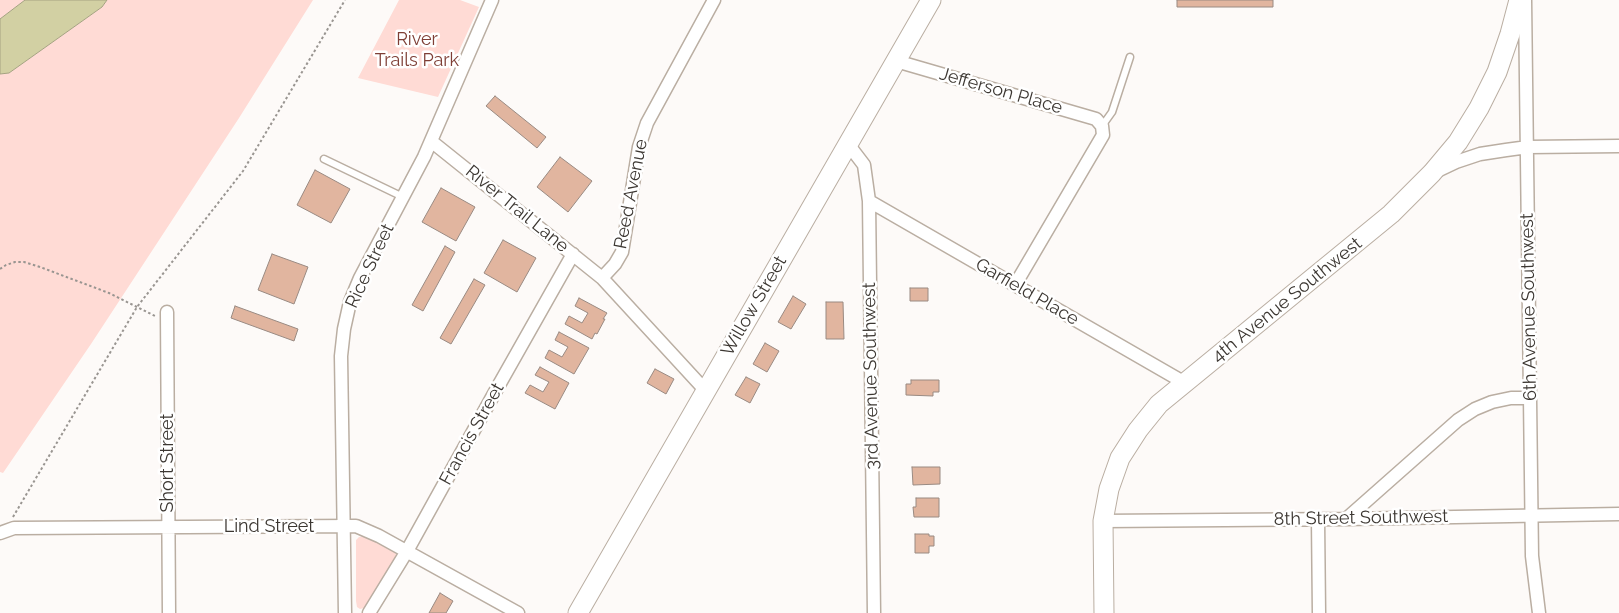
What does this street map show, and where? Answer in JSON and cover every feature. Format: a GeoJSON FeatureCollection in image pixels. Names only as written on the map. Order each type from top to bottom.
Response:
{"type":"FeatureCollection","features":[{"type":"Feature","properties":{"kind":"street","name":"Rice Street"},"geometry":{"type":"LineString","coordinates":[[345,613],[341,356],[350,302],[360,278],[431,141],[492,0]]}},
{"type":"Feature","properties":{"kind":"street","name":"Reed Avenue"},"geometry":{"type":"LineString","coordinates":[[602,278],[615,264],[622,252],[639,147],[646,123],[714,0]]}},
{"type":"Feature","properties":{"kind":"street","name":"Willow Street"},"geometry":{"type":"LineString","coordinates":[[578,613],[931,0]]}},
{"type":"Feature","properties":{"kind":"street","name":"4th Avenue Southwest"},"geometry":{"type":"LineString","coordinates":[[1104,613],[1103,521],[1110,488],[1120,458],[1138,430],[1159,404],[1391,214],[1432,173],[1458,142],[1479,108],[1497,72],[1519,0]]}},
{"type":"Feature","properties":{"kind":"street","name":"6th Avenue Southwest"},"geometry":{"type":"LineString","coordinates":[[1525,0],[1532,556],[1540,613]]}},
{"type":"Feature","properties":{"kind":"street","name":"Jefferson Place"},"geometry":{"type":"LineString","coordinates":[[896,61],[1096,119],[1102,126]]}},
{"type":"Feature","properties":{"kind":"street"},"geometry":{"type":"LineString","coordinates":[[1015,285],[1103,135],[1102,126]]}},
{"type":"Feature","properties":{"kind":"street","name":"River Trail Lane"},"geometry":{"type":"LineString","coordinates":[[431,141],[602,278]]}},
{"type":"Feature","properties":{"kind":"street","name":"3rd Avenue Southwest"},"geometry":{"type":"LineString","coordinates":[[848,144],[864,164],[868,201],[874,613]]}},
{"type":"Feature","properties":{"kind":"street"},"geometry":{"type":"LineString","coordinates":[[1432,173],[1480,154],[1528,147],[1619,146]]}},
{"type":"Feature","properties":{"kind":"street","name":"Garfield Place"},"geometry":{"type":"LineString","coordinates":[[868,201],[1185,383]]}},
{"type":"Feature","properties":{"kind":"street","name":"Francis Street"},"geometry":{"type":"LineString","coordinates":[[369,613],[407,551],[494,392],[573,254]]}},
{"type":"Feature","properties":{"kind":"street"},"geometry":{"type":"LineString","coordinates":[[602,278],[706,390]]}},
{"type":"Feature","properties":{"kind":"street","name":"Short Street"},"geometry":{"type":"LineString","coordinates":[[167,317],[169,613]]}},
{"type":"Feature","properties":{"kind":"street"},"geometry":{"type":"LineString","coordinates":[[1346,519],[1458,420],[1475,409],[1492,402],[1511,398],[1530,398]]}},
{"type":"Feature","properties":{"kind":"street","name":"8th Street Southwest"},"geometry":{"type":"LineString","coordinates":[[1103,521],[1619,514]]}},
{"type":"Feature","properties":{"kind":"street"},"geometry":{"type":"LineString","coordinates":[[1318,519],[1319,613]]}},
{"type":"Feature","properties":{"kind":"street","name":"Lind Street"},"geometry":{"type":"LineString","coordinates":[[2,532],[14,528],[356,526],[368,530],[518,613]]}},
{"type":"Feature","properties":{"kind":"lane"},"geometry":{"type":"LineString","coordinates":[[1102,126],[1112,112],[1130,57]]}},
{"type":"Feature","properties":{"kind":"lane"},"geometry":{"type":"LineString","coordinates":[[324,159],[403,196]]}},
{"type":"Feature","properties":{"kind":"path"},"geometry":{"type":"LineString","coordinates":[[2,532],[137,307],[243,171],[345,0]]}},
{"type":"Feature","properties":{"kind":"path"},"geometry":{"type":"LineString","coordinates":[[0,270],[6,265],[24,262],[109,293],[137,307],[167,317]]}},
{"type":"Feature","properties":{"kind":"green space"},"geometry":{"type":"Polygon","coordinates":[[[0,0],[25,0],[0,19],[0,0]]]}},
{"type":"Feature","properties":{"kind":"green space"},"geometry":{"type":"Polygon","coordinates":[[[107,0],[313,0],[239,118],[91,344],[3,473],[0,472],[0,74],[9,73],[102,7],[107,0]]]}},
{"type":"Feature","properties":{"kind":"green space","name":"River Trails Park"},"geometry":{"type":"Polygon","coordinates":[[[399,0],[460,0],[479,7],[438,97],[358,78],[399,0]]]}},
{"type":"Feature","properties":{"kind":"green space"},"geometry":{"type":"Polygon","coordinates":[[[364,536],[377,541],[396,554],[395,560],[364,608],[360,609],[357,607],[356,601],[356,540],[364,536]]]}},
{"type":"Feature","properties":{"kind":"shaded area"},"geometry":{"type":"Polygon","coordinates":[[[25,0],[107,0],[102,7],[9,73],[0,74],[0,19],[25,0]]]}},
{"type":"Feature","properties":{"kind":"building"},"geometry":{"type":"Polygon","coordinates":[[[1177,0],[1273,0],[1273,7],[1177,7],[1177,0]]]}},
{"type":"Feature","properties":{"kind":"building"},"geometry":{"type":"Polygon","coordinates":[[[495,96],[546,137],[537,148],[486,106],[495,96]]]}},
{"type":"Feature","properties":{"kind":"building"},"geometry":{"type":"Polygon","coordinates":[[[560,157],[592,181],[568,212],[537,187],[560,157]]]}},
{"type":"Feature","properties":{"kind":"building"},"geometry":{"type":"Polygon","coordinates":[[[315,170],[350,189],[331,223],[297,205],[315,170]]]}},
{"type":"Feature","properties":{"kind":"building"},"geometry":{"type":"Polygon","coordinates":[[[441,188],[475,207],[456,241],[422,222],[441,188]]]}},
{"type":"Feature","properties":{"kind":"building"},"geometry":{"type":"Polygon","coordinates":[[[503,240],[536,258],[517,292],[484,273],[503,240]]]}},
{"type":"Feature","properties":{"kind":"building"},"geometry":{"type":"Polygon","coordinates":[[[445,246],[455,252],[423,311],[412,305],[445,246]]]}},
{"type":"Feature","properties":{"kind":"building"},"geometry":{"type":"Polygon","coordinates":[[[272,254],[308,267],[294,304],[258,290],[272,254]]]}},
{"type":"Feature","properties":{"kind":"building"},"geometry":{"type":"Polygon","coordinates":[[[474,279],[485,285],[451,344],[440,338],[474,279]]]}},
{"type":"Feature","properties":{"kind":"building"},"geometry":{"type":"Polygon","coordinates":[[[910,288],[928,288],[928,301],[910,301],[910,288]]]}},
{"type":"Feature","properties":{"kind":"building"},"geometry":{"type":"Polygon","coordinates":[[[793,296],[806,304],[791,329],[778,322],[793,296]]]}},
{"type":"Feature","properties":{"kind":"building"},"geometry":{"type":"Polygon","coordinates":[[[579,298],[607,313],[597,334],[595,333],[592,339],[565,324],[569,316],[582,323],[588,313],[575,306],[579,298]]]}},
{"type":"Feature","properties":{"kind":"building"},"geometry":{"type":"Polygon","coordinates":[[[826,302],[843,302],[844,339],[826,339],[826,302]]]}},
{"type":"Feature","properties":{"kind":"building"},"geometry":{"type":"Polygon","coordinates":[[[235,306],[298,329],[294,341],[231,318],[235,306]]]}},
{"type":"Feature","properties":{"kind":"building"},"geometry":{"type":"Polygon","coordinates":[[[559,332],[589,348],[574,374],[545,358],[549,350],[562,357],[568,347],[555,340],[559,332]]]}},
{"type":"Feature","properties":{"kind":"building"},"geometry":{"type":"Polygon","coordinates":[[[765,343],[779,351],[767,372],[753,364],[765,343]]]}},
{"type":"Feature","properties":{"kind":"building"},"geometry":{"type":"Polygon","coordinates":[[[540,367],[569,383],[555,409],[525,393],[530,385],[543,392],[549,382],[535,375],[540,367]]]}},
{"type":"Feature","properties":{"kind":"building"},"geometry":{"type":"Polygon","coordinates":[[[655,369],[674,379],[666,394],[647,383],[655,369]]]}},
{"type":"Feature","properties":{"kind":"building"},"geometry":{"type":"Polygon","coordinates":[[[746,377],[760,384],[750,403],[735,395],[746,377]]]}},
{"type":"Feature","properties":{"kind":"building"},"geometry":{"type":"Polygon","coordinates":[[[911,380],[939,380],[939,392],[933,392],[933,396],[906,395],[906,384],[911,384],[911,380]]]}},
{"type":"Feature","properties":{"kind":"building"},"geometry":{"type":"Polygon","coordinates":[[[912,467],[940,467],[940,484],[913,485],[912,467]]]}},
{"type":"Feature","properties":{"kind":"building"},"geometry":{"type":"Polygon","coordinates":[[[916,498],[939,498],[939,517],[914,517],[913,507],[916,507],[916,498]]]}},
{"type":"Feature","properties":{"kind":"building"},"geometry":{"type":"Polygon","coordinates":[[[915,534],[934,536],[934,546],[929,546],[929,553],[915,553],[915,534]]]}},
{"type":"Feature","properties":{"kind":"building"},"geometry":{"type":"Polygon","coordinates":[[[440,593],[453,601],[446,613],[429,613],[440,593]]]}}]}
